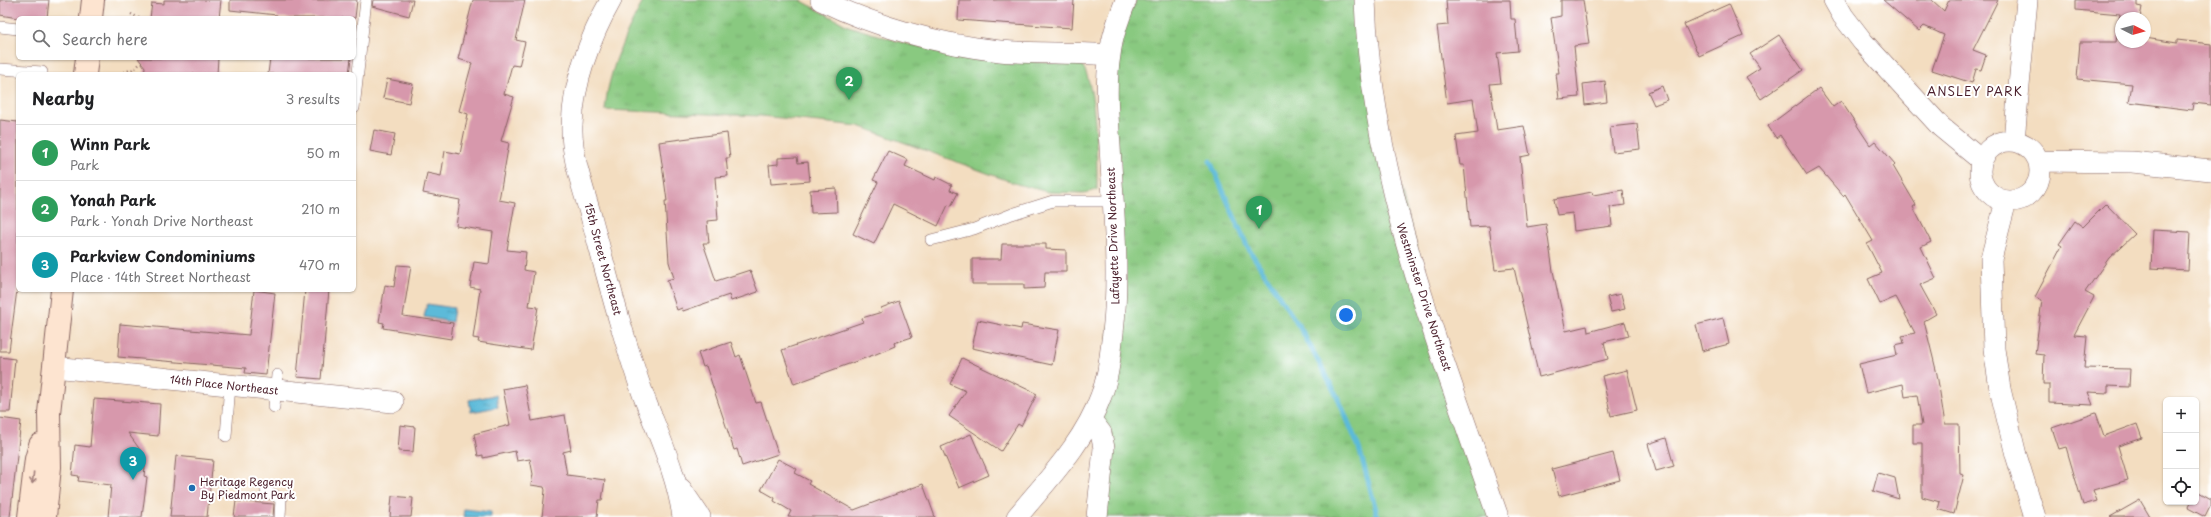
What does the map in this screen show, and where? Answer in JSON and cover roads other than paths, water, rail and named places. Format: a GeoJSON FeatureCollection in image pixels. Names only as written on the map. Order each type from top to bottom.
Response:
{"type":"FeatureCollection","features":[{"type":"Feature","properties":{"kind":"main road"},"geometry":{"type":"LineString","coordinates":[[91,16],[93,0]]}},
{"type":"Feature","properties":{"kind":"main road"},"geometry":{"type":"LineString","coordinates":[[85,72],[87,60]]}},
{"type":"Feature","properties":{"kind":"main road"},"geometry":{"type":"LineString","coordinates":[[45,517],[50,467],[49,413],[62,292]]}},
{"type":"Feature","properties":{"kind":"main road"},"geometry":{"type":"LineString","coordinates":[[29,517],[36,459],[49,413]]}},
{"type":"Feature","properties":{"kind":"street","name":"15th Street Northeast"},"geometry":{"type":"LineString","coordinates":[[611,0],[592,42],[578,81],[573,106],[572,128],[577,164],[630,358],[676,480],[683,517]]}},
{"type":"Feature","properties":{"kind":"street"},"geometry":{"type":"LineString","coordinates":[[821,0],[872,21],[971,46],[1007,51],[1110,55]]}},
{"type":"Feature","properties":{"kind":"street","name":"Lafayette Drive Northeast"},"geometry":{"type":"LineString","coordinates":[[1017,517],[1070,453],[1091,420],[1102,396],[1108,371],[1116,307],[1116,262],[1107,94],[1110,55],[1116,27],[1126,0]]}},
{"type":"Feature","properties":{"kind":"street","name":"Westminster Drive Northeast"},"geometry":{"type":"LineString","coordinates":[[1365,0],[1373,90],[1386,165],[1399,220],[1415,278],[1498,517]]}},
{"type":"Feature","properties":{"kind":"street"},"geometry":{"type":"LineString","coordinates":[[1834,0],[1843,16],[1863,42],[1941,127],[1982,160]]}},
{"type":"Feature","properties":{"kind":"street"},"geometry":{"type":"LineString","coordinates":[[2014,140],[2027,0]]}},
{"type":"Feature","properties":{"kind":"street"},"geometry":{"type":"LineString","coordinates":[[2014,140],[2029,147],[2039,161],[2040,177],[2031,193],[2023,198],[2006,201],[1993,196],[1984,186],[1980,168],[1985,153],[1998,142],[2014,140]]}},
{"type":"Feature","properties":{"kind":"street"},"geometry":{"type":"LineString","coordinates":[[2039,161],[2132,162],[2211,170]]}},
{"type":"Feature","properties":{"kind":"street"},"geometry":{"type":"LineString","coordinates":[[2006,201],[1991,258],[1994,349],[2000,389],[2016,455],[2035,517]]}},
{"type":"Feature","properties":{"kind":"street","name":"14th Place Northeast"},"geometry":{"type":"LineString","coordinates":[[54,367],[230,385],[381,405]]}},
{"type":"Feature","properties":{"kind":"street"},"geometry":{"type":"LineString","coordinates":[[1091,420],[1101,433],[1104,448],[1097,517]]}},
{"type":"Feature","properties":{"kind":"street"},"geometry":{"type":"LineString","coordinates":[[676,480],[700,517]]}},
{"type":"Feature","properties":{"kind":"lane"},"geometry":{"type":"LineString","coordinates":[[356,90],[366,0]]}},
{"type":"Feature","properties":{"kind":"lane"},"geometry":{"type":"LineString","coordinates":[[0,27],[16,29]]}},
{"type":"Feature","properties":{"kind":"lane"},"geometry":{"type":"LineString","coordinates":[[0,69],[42,72]]}},
{"type":"Feature","properties":{"kind":"lane"},"geometry":{"type":"LineString","coordinates":[[931,240],[974,229],[1012,214],[1053,201],[1113,201]]}},
{"type":"Feature","properties":{"kind":"lane"},"geometry":{"type":"LineString","coordinates":[[226,436],[230,385]]}},
{"type":"Feature","properties":{"kind":"lane"},"geometry":{"type":"LineString","coordinates":[[266,491],[281,499],[280,517]]}},
{"type":"Feature","properties":{"kind":"water"},"geometry":{"type":"Polygon","coordinates":[[[427,304],[454,308],[452,322],[424,317],[427,304]]]}},
{"type":"Feature","properties":{"kind":"water"},"geometry":{"type":"Polygon","coordinates":[[[496,395],[498,407],[471,412],[469,400],[496,395]]]}},
{"type":"Feature","properties":{"kind":"water"},"geometry":{"type":"Polygon","coordinates":[[[464,509],[491,512],[491,517],[463,517],[464,509]]]}},
{"type":"Feature","properties":{"kind":"waterway"},"geometry":{"type":"LineString","coordinates":[[1210,161],[1248,248],[1302,331],[1339,400],[1359,448],[1378,517]]}},
{"type":"Feature","properties":{"kind":"place","name":"Yonah Park"},"geometry":{"type":"Point","coordinates":[849,100]}},
{"type":"Feature","properties":{"kind":"place","name":"Winn Park"},"geometry":{"type":"Point","coordinates":[1259,229]}},
{"type":"Feature","properties":{"kind":"place","name":"Parkview Condominiums"},"geometry":{"type":"Point","coordinates":[133,480]}},
{"type":"Feature","properties":{"kind":"place","name":"Heritage Regency By Piedmont Park"},"geometry":{"type":"Point","coordinates":[192,488]}},
{"type":"Feature","properties":{"kind":"district","name":"ANSLEY PARK"},"geometry":{"type":"Point","coordinates":[1975,92]}}]}
